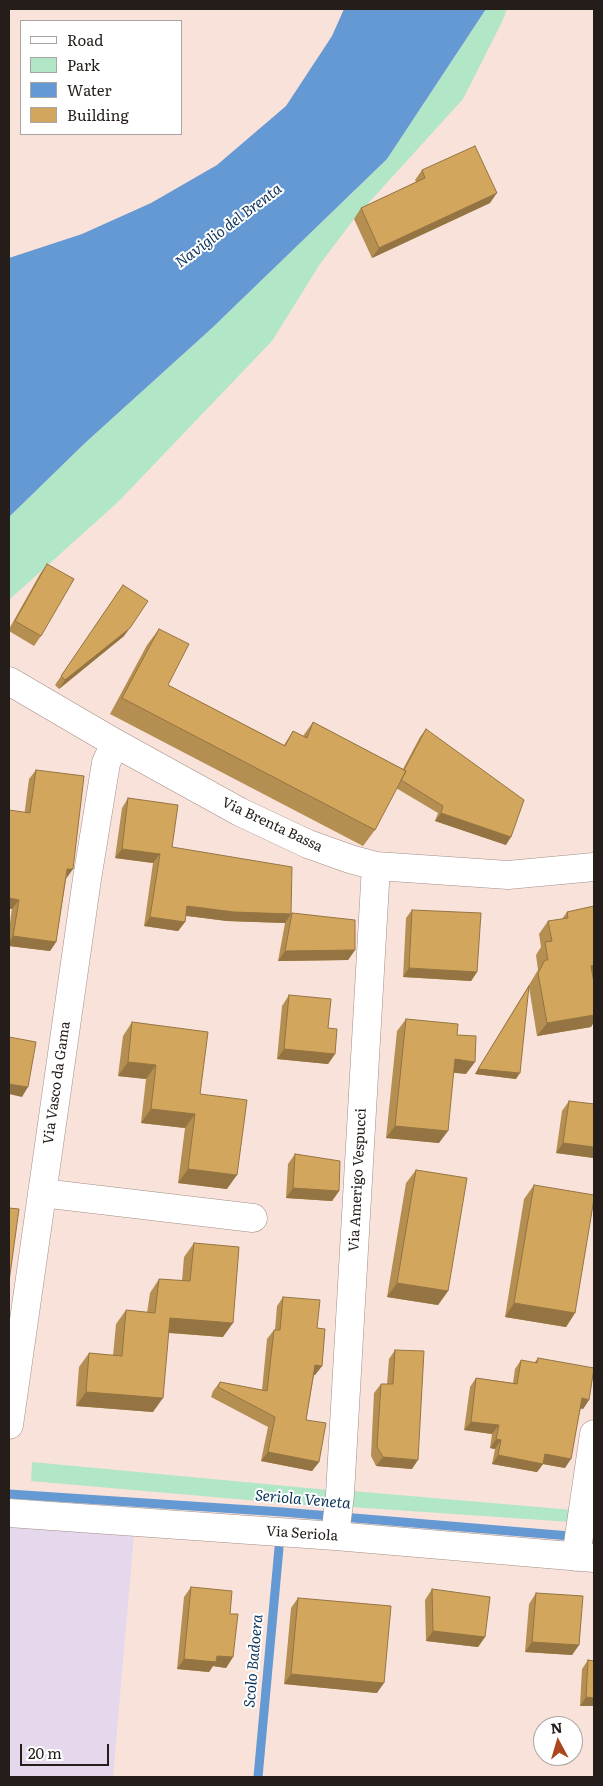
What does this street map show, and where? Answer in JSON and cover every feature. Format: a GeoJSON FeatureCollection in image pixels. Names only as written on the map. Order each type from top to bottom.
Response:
{"type":"FeatureCollection","features":[{"type":"Feature","properties":{"kind":"street","name":"Via Brenta Bassa"},"geometry":{"type":"LineString","coordinates":[[9,682],[240,812],[308,844],[376,866],[508,875],[594,867]]}},
{"type":"Feature","properties":{"kind":"street","name":"Via Vasco da Gama"},"geometry":{"type":"LineString","coordinates":[[9,1425],[87,879],[106,763],[115,743]]}},
{"type":"Feature","properties":{"kind":"street","name":"Via Amerigo Vespucci"},"geometry":{"type":"LineString","coordinates":[[336,1531],[340,1494],[376,866]]}},
{"type":"Feature","properties":{"kind":"street"},"geometry":{"type":"LineString","coordinates":[[42,1193],[253,1218]]}},
{"type":"Feature","properties":{"kind":"street"},"geometry":{"type":"LineString","coordinates":[[583,1554],[582,1517],[594,1434]]}},
{"type":"Feature","properties":{"kind":"street","name":"Via Seriola"},"geometry":{"type":"LineString","coordinates":[[9,1513],[336,1531],[583,1554]]}},
{"type":"Feature","properties":{"kind":"shaded area"},"geometry":{"type":"Polygon","coordinates":[[[9,1526],[134,1535],[113,1777],[9,1777],[9,1526]]]}},
{"type":"Feature","properties":{"kind":"green space"},"geometry":{"type":"Polygon","coordinates":[[[486,9],[507,9],[463,99],[354,219],[320,264],[272,341],[118,502],[9,600],[9,517],[85,443],[212,328],[387,159],[486,9]]]}},
{"type":"Feature","properties":{"kind":"green space"},"geometry":{"type":"Polygon","coordinates":[[[32,1462],[329,1490],[327,1507],[31,1481],[32,1462]]]}},
{"type":"Feature","properties":{"kind":"green space"},"geometry":{"type":"Polygon","coordinates":[[[352,1491],[573,1510],[571,1522],[351,1507],[352,1491]]]}},
{"type":"Feature","properties":{"kind":"water","name":"Naviglio del Brenta"},"geometry":{"type":"Polygon","coordinates":[[[344,9],[486,9],[387,159],[212,328],[85,443],[9,517],[9,258],[82,234],[151,203],[217,165],[286,106],[332,36],[344,9]]]}},
{"type":"Feature","properties":{"kind":"building"},"geometry":{"type":"Polygon","coordinates":[[[475,146],[497,193],[379,248],[361,208],[425,178],[422,170],[475,146]]]}},
{"type":"Feature","properties":{"kind":"building"},"geometry":{"type":"Polygon","coordinates":[[[47,564],[74,579],[41,636],[15,621],[47,564]]]}},
{"type":"Feature","properties":{"kind":"building"},"geometry":{"type":"Polygon","coordinates":[[[123,585],[148,601],[130,628],[65,680],[61,676],[123,585]]]}},
{"type":"Feature","properties":{"kind":"building"},"geometry":{"type":"Polygon","coordinates":[[[159,629],[189,644],[168,685],[285,746],[293,731],[307,738],[313,722],[406,771],[375,830],[122,698],[159,629]]]}},
{"type":"Feature","properties":{"kind":"building"},"geometry":{"type":"Polygon","coordinates":[[[426,729],[524,800],[511,837],[441,813],[443,806],[401,780],[406,771],[404,770],[426,729]]]}},
{"type":"Feature","properties":{"kind":"building"},"geometry":{"type":"Polygon","coordinates":[[[36,770],[84,776],[73,869],[67,869],[56,942],[13,936],[19,900],[9,898],[9,810],[30,813],[36,770]]]}},
{"type":"Feature","properties":{"kind":"building"},"geometry":{"type":"Polygon","coordinates":[[[128,798],[178,805],[172,847],[292,867],[291,914],[234,912],[187,906],[185,922],[150,917],[160,854],[122,849],[128,798]]]}},
{"type":"Feature","properties":{"kind":"building"},"geometry":{"type":"Polygon","coordinates":[[[594,906],[594,965],[591,966],[594,983],[594,1015],[547,1023],[538,973],[545,960],[548,960],[545,942],[552,941],[548,921],[568,918],[567,912],[594,906]]]}},
{"type":"Feature","properties":{"kind":"building"},"geometry":{"type":"Polygon","coordinates":[[[412,910],[481,913],[477,972],[409,968],[412,910]]]}},
{"type":"Feature","properties":{"kind":"building"},"geometry":{"type":"Polygon","coordinates":[[[292,913],[355,920],[355,950],[285,951],[292,913]]]}},
{"type":"Feature","properties":{"kind":"building"},"geometry":{"type":"Polygon","coordinates":[[[529,986],[520,1073],[478,1069],[529,986]]]}},
{"type":"Feature","properties":{"kind":"building"},"geometry":{"type":"Polygon","coordinates":[[[289,995],[331,999],[328,1028],[337,1029],[335,1054],[284,1049],[289,995]]]}},
{"type":"Feature","properties":{"kind":"building"},"geometry":{"type":"Polygon","coordinates":[[[406,1019],[458,1024],[457,1035],[476,1036],[475,1062],[455,1059],[448,1131],[395,1126],[406,1019]]]}},
{"type":"Feature","properties":{"kind":"building"},"geometry":{"type":"Polygon","coordinates":[[[132,1022],[208,1032],[200,1094],[247,1100],[237,1175],[188,1169],[195,1114],[151,1109],[156,1065],[128,1062],[132,1022]]]}},
{"type":"Feature","properties":{"kind":"building"},"geometry":{"type":"Polygon","coordinates":[[[9,1037],[36,1042],[28,1087],[9,1084],[9,1037]]]}},
{"type":"Feature","properties":{"kind":"building"},"geometry":{"type":"Polygon","coordinates":[[[569,1101],[594,1104],[594,1147],[563,1143],[569,1101]]]}},
{"type":"Feature","properties":{"kind":"building"},"geometry":{"type":"Polygon","coordinates":[[[295,1154],[340,1161],[339,1191],[293,1188],[295,1154]]]}},
{"type":"Feature","properties":{"kind":"building"},"geometry":{"type":"Polygon","coordinates":[[[416,1170],[467,1178],[448,1291],[397,1283],[416,1170]]]}},
{"type":"Feature","properties":{"kind":"building"},"geometry":{"type":"Polygon","coordinates":[[[534,1185],[594,1195],[575,1313],[514,1303],[534,1185]]]}},
{"type":"Feature","properties":{"kind":"building"},"geometry":{"type":"Polygon","coordinates":[[[9,1208],[19,1209],[9,1282],[9,1208]]]}},
{"type":"Feature","properties":{"kind":"building"},"geometry":{"type":"Polygon","coordinates":[[[194,1243],[239,1247],[233,1323],[170,1318],[163,1398],[86,1392],[89,1353],[122,1356],[126,1310],[155,1313],[159,1279],[190,1281],[194,1243]]]}},
{"type":"Feature","properties":{"kind":"building"},"geometry":{"type":"Polygon","coordinates":[[[283,1297],[320,1300],[317,1328],[325,1329],[322,1366],[315,1365],[306,1420],[326,1423],[319,1462],[268,1452],[275,1417],[218,1387],[220,1382],[267,1391],[274,1330],[280,1330],[283,1297]]]}},
{"type":"Feature","properties":{"kind":"building"},"geometry":{"type":"Polygon","coordinates":[[[395,1350],[424,1351],[418,1460],[383,1457],[377,1447],[381,1384],[393,1384],[395,1350]]]}},
{"type":"Feature","properties":{"kind":"building"},"geometry":{"type":"Polygon","coordinates":[[[538,1358],[594,1368],[589,1400],[582,1398],[571,1459],[545,1454],[543,1464],[498,1455],[501,1440],[496,1439],[499,1425],[471,1422],[476,1378],[517,1384],[521,1360],[537,1363],[538,1358]]]}},
{"type":"Feature","properties":{"kind":"building"},"geometry":{"type":"Polygon","coordinates":[[[191,1587],[232,1591],[230,1614],[238,1614],[233,1657],[217,1656],[216,1662],[184,1659],[191,1587]]]}},
{"type":"Feature","properties":{"kind":"building"},"geometry":{"type":"Polygon","coordinates":[[[432,1589],[490,1597],[485,1637],[433,1631],[432,1589]]]}},
{"type":"Feature","properties":{"kind":"building"},"geometry":{"type":"Polygon","coordinates":[[[536,1593],[583,1596],[579,1645],[532,1642],[536,1593]]]}},
{"type":"Feature","properties":{"kind":"building"},"geometry":{"type":"Polygon","coordinates":[[[298,1598],[391,1606],[384,1683],[291,1674],[298,1598]]]}},
{"type":"Feature","properties":{"kind":"building"},"geometry":{"type":"Polygon","coordinates":[[[588,1660],[594,1661],[594,1698],[586,1697],[588,1660]]]}},
{"type":"Feature","properties":{"kind":"waterway","name":"Seriola Veneta"},"geometry":{"type":"LineString","coordinates":[[9,1494],[282,1512],[594,1538]]}},
{"type":"Feature","properties":{"kind":"waterway","name":"Scolo Badoera"},"geometry":{"type":"LineString","coordinates":[[258,1777],[279,1548]]}}]}
